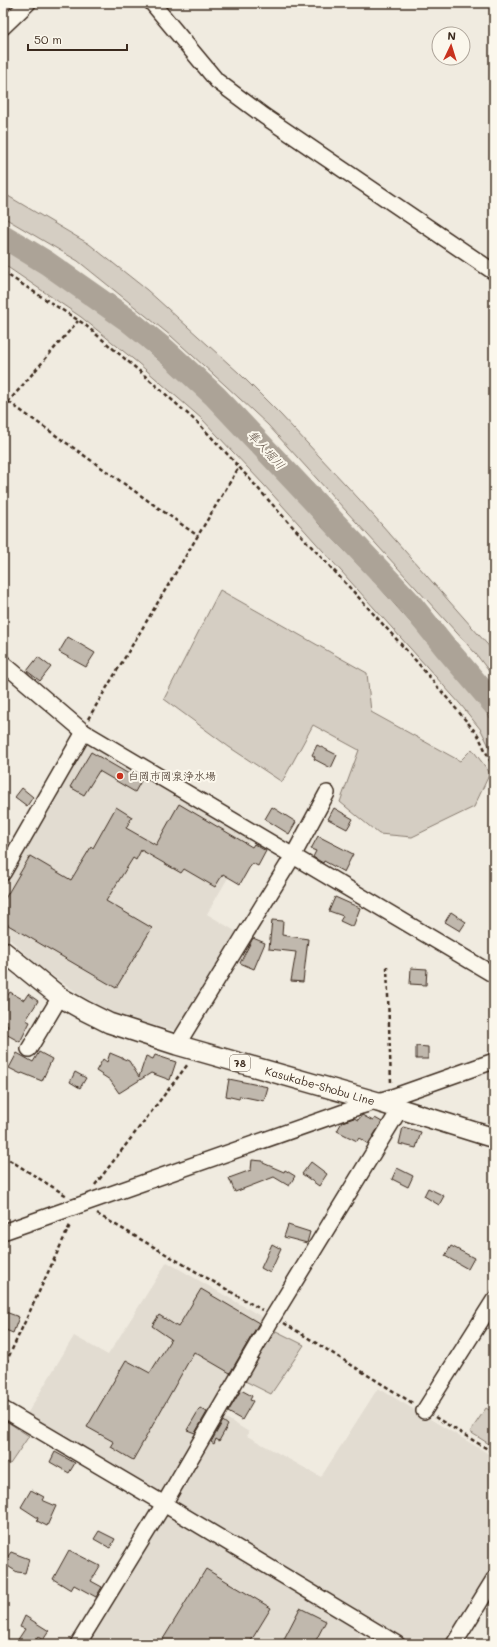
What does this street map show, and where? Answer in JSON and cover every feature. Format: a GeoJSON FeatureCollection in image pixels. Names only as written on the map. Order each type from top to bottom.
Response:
{"type":"FeatureCollection","features":[{"type":"Feature","properties":{"kind":"main road","name":"Kasukabe-Shobu Line"},"geometry":{"type":"LineString","coordinates":[[3,951],[60,997],[109,1023],[198,1051],[390,1102],[494,1138]]}},
{"type":"Feature","properties":{"kind":"street"},"geometry":{"type":"LineString","coordinates":[[3,27],[28,3]]}},
{"type":"Feature","properties":{"kind":"street"},"geometry":{"type":"LineString","coordinates":[[152,3],[217,81],[271,120],[494,272]]}},
{"type":"Feature","properties":{"kind":"street"},"geometry":{"type":"LineString","coordinates":[[3,663],[82,731],[494,975]]}},
{"type":"Feature","properties":{"kind":"street"},"geometry":{"type":"LineString","coordinates":[[3,873],[82,731]]}},
{"type":"Feature","properties":{"kind":"street"},"geometry":{"type":"LineString","coordinates":[[177,1045],[292,856],[327,793]]}},
{"type":"Feature","properties":{"kind":"street"},"geometry":{"type":"LineString","coordinates":[[29,1049],[60,997]]}},
{"type":"Feature","properties":{"kind":"street"},"geometry":{"type":"LineString","coordinates":[[3,1232],[353,1108],[390,1102],[494,1061]]}},
{"type":"Feature","properties":{"kind":"street"},"geometry":{"type":"LineString","coordinates":[[78,1644],[164,1504],[273,1317],[390,1102]]}},
{"type":"Feature","properties":{"kind":"street"},"geometry":{"type":"LineString","coordinates":[[424,1410],[494,1300]]}},
{"type":"Feature","properties":{"kind":"street"},"geometry":{"type":"LineString","coordinates":[[3,1409],[397,1644]]}},
{"type":"Feature","properties":{"kind":"street"},"geometry":{"type":"LineString","coordinates":[[454,1644],[494,1579]]}},
{"type":"Feature","properties":{"kind":"path"},"geometry":{"type":"LineString","coordinates":[[3,272],[78,321],[144,375],[188,414],[351,588],[422,668],[478,734],[494,769]]}},
{"type":"Feature","properties":{"kind":"path"},"geometry":{"type":"LineString","coordinates":[[3,408],[78,321]]}},
{"type":"Feature","properties":{"kind":"path"},"geometry":{"type":"LineString","coordinates":[[3,398],[198,536]]}},
{"type":"Feature","properties":{"kind":"path"},"geometry":{"type":"LineString","coordinates":[[82,731],[239,467]]}},
{"type":"Feature","properties":{"kind":"path"},"geometry":{"type":"LineString","coordinates":[[387,966],[390,1102]]}},
{"type":"Feature","properties":{"kind":"path"},"geometry":{"type":"LineString","coordinates":[[3,1369],[80,1204],[198,1051]]}},
{"type":"Feature","properties":{"kind":"path"},"geometry":{"type":"LineString","coordinates":[[3,1156],[80,1204],[273,1317],[494,1453]]}},
{"type":"Feature","properties":{"kind":"shaded area"},"geometry":{"type":"Polygon","coordinates":[[[3,193],[89,244],[147,290],[239,373],[281,415],[359,499],[494,652],[494,678],[476,654],[268,425],[171,336],[78,261],[3,217],[3,193]]]}},
{"type":"Feature","properties":{"kind":"shaded area"},"geometry":{"type":"Polygon","coordinates":[[[3,247],[55,279],[96,308],[133,338],[213,407],[276,472],[319,524],[373,580],[466,685],[494,723],[494,756],[481,730],[461,705],[264,485],[202,419],[138,363],[81,317],[3,264],[3,247]]]}},
{"type":"Feature","properties":{"kind":"shaded area"},"geometry":{"type":"Polygon","coordinates":[[[220,590],[367,673],[371,712],[460,761],[472,749],[490,773],[474,807],[412,837],[379,834],[340,802],[359,750],[313,725],[282,782],[229,747],[164,699],[220,590]]]}},
{"type":"Feature","properties":{"kind":"shaded area"},"geometry":{"type":"Polygon","coordinates":[[[91,742],[251,838],[207,914],[240,934],[180,1032],[137,1021],[111,1012],[82,996],[37,965],[3,933],[3,887],[58,796],[58,786],[85,743],[91,742]]]}},
{"type":"Feature","properties":{"kind":"shaded area"},"geometry":{"type":"Polygon","coordinates":[[[167,1262],[269,1321],[213,1410],[249,1432],[247,1436],[321,1477],[378,1388],[494,1457],[494,1565],[446,1644],[408,1644],[369,1620],[355,1644],[82,1644],[169,1500],[27,1414],[74,1336],[108,1355],[167,1262]]]}},
{"type":"Feature","properties":{"kind":"shaded area"},"geometry":{"type":"Polygon","coordinates":[[[276,1331],[304,1345],[271,1394],[243,1380],[276,1331]]]}},
{"type":"Feature","properties":{"kind":"shaded area"},"geometry":{"type":"Polygon","coordinates":[[[486,1408],[494,1413],[494,1447],[470,1432],[486,1408]]]}},
{"type":"Feature","properties":{"kind":"shaded area"},"geometry":{"type":"Polygon","coordinates":[[[3,1419],[29,1436],[10,1464],[3,1460],[3,1419]]]}},
{"type":"Feature","properties":{"kind":"building"},"geometry":{"type":"Polygon","coordinates":[[[68,637],[95,653],[86,667],[59,652],[68,637]]]}},
{"type":"Feature","properties":{"kind":"building"},"geometry":{"type":"Polygon","coordinates":[[[38,657],[51,667],[40,681],[27,671],[38,657]]]}},
{"type":"Feature","properties":{"kind":"building"},"geometry":{"type":"Polygon","coordinates":[[[317,745],[337,755],[331,768],[314,759],[315,757],[312,755],[317,745]]]}},
{"type":"Feature","properties":{"kind":"building","name":"白岡市岡泉浄水場"},"geometry":{"type":"Polygon","coordinates":[[[91,752],[141,781],[135,792],[99,771],[84,795],[70,787],[91,752]]]}},
{"type":"Feature","properties":{"kind":"building"},"geometry":{"type":"Polygon","coordinates":[[[22,788],[33,797],[27,806],[15,797],[22,788]]]}},
{"type":"Feature","properties":{"kind":"building"},"geometry":{"type":"Polygon","coordinates":[[[179,804],[252,847],[254,844],[266,851],[258,866],[252,863],[240,884],[223,874],[215,887],[184,869],[181,873],[141,850],[136,860],[133,858],[106,901],[152,928],[116,988],[3,922],[3,902],[30,856],[71,880],[91,847],[93,848],[116,807],[132,817],[126,828],[156,845],[179,804]]]}},
{"type":"Feature","properties":{"kind":"building"},"geometry":{"type":"Polygon","coordinates":[[[272,807],[296,822],[289,834],[265,819],[272,807]]]}},
{"type":"Feature","properties":{"kind":"building"},"geometry":{"type":"Polygon","coordinates":[[[334,808],[353,819],[347,829],[328,819],[334,808]]]}},
{"type":"Feature","properties":{"kind":"building"},"geometry":{"type":"Polygon","coordinates":[[[318,836],[353,854],[344,872],[313,857],[316,851],[311,849],[318,836]]]}},
{"type":"Feature","properties":{"kind":"building"},"geometry":{"type":"Polygon","coordinates":[[[335,897],[360,908],[353,927],[340,921],[343,916],[329,911],[335,897]]]}},
{"type":"Feature","properties":{"kind":"building"},"geometry":{"type":"Polygon","coordinates":[[[451,912],[466,922],[460,931],[445,922],[451,912]]]}},
{"type":"Feature","properties":{"kind":"building"},"geometry":{"type":"Polygon","coordinates":[[[272,920],[283,921],[282,935],[308,939],[303,982],[291,981],[296,952],[269,949],[272,920]]]}},
{"type":"Feature","properties":{"kind":"building"},"geometry":{"type":"Polygon","coordinates":[[[253,938],[265,943],[254,969],[240,963],[253,938]]]}},
{"type":"Feature","properties":{"kind":"building"},"geometry":{"type":"Polygon","coordinates":[[[411,968],[427,969],[426,985],[410,984],[411,968]]]}},
{"type":"Feature","properties":{"kind":"building"},"geometry":{"type":"Polygon","coordinates":[[[10,992],[24,1000],[28,994],[38,1001],[26,1020],[30,1022],[20,1042],[4,1033],[8,1026],[3,1023],[3,1002],[10,992]]]}},
{"type":"Feature","properties":{"kind":"building"},"geometry":{"type":"Polygon","coordinates":[[[416,1046],[428,1047],[428,1059],[416,1059],[416,1046]]]}},
{"type":"Feature","properties":{"kind":"building"},"geometry":{"type":"Polygon","coordinates":[[[39,1052],[52,1059],[42,1081],[9,1068],[17,1053],[33,1062],[39,1052]]]}},
{"type":"Feature","properties":{"kind":"building"},"geometry":{"type":"Polygon","coordinates":[[[110,1053],[129,1061],[139,1077],[146,1056],[153,1059],[155,1055],[176,1062],[170,1080],[151,1073],[119,1093],[110,1080],[96,1071],[103,1059],[107,1062],[110,1053]]]}},
{"type":"Feature","properties":{"kind":"building"},"geometry":{"type":"Polygon","coordinates":[[[75,1072],[86,1078],[80,1088],[70,1082],[75,1072]]]}},
{"type":"Feature","properties":{"kind":"building"},"geometry":{"type":"Polygon","coordinates":[[[229,1079],[268,1087],[264,1101],[240,1096],[239,1099],[226,1096],[229,1079]]]}},
{"type":"Feature","properties":{"kind":"building"},"geometry":{"type":"Polygon","coordinates":[[[362,1115],[373,1121],[375,1118],[382,1122],[368,1144],[359,1138],[357,1141],[337,1131],[342,1122],[354,1118],[358,1120],[362,1115]]]}},
{"type":"Feature","properties":{"kind":"building"},"geometry":{"type":"Polygon","coordinates":[[[403,1127],[421,1132],[416,1148],[399,1144],[403,1127]]]}},
{"type":"Feature","properties":{"kind":"building"},"geometry":{"type":"Polygon","coordinates":[[[252,1160],[263,1161],[263,1163],[284,1172],[285,1170],[295,1176],[289,1186],[274,1177],[235,1192],[229,1178],[251,1170],[252,1160]]]}},
{"type":"Feature","properties":{"kind":"building"},"geometry":{"type":"Polygon","coordinates":[[[311,1162],[327,1174],[319,1186],[302,1174],[311,1162]]]}},
{"type":"Feature","properties":{"kind":"building"},"geometry":{"type":"Polygon","coordinates":[[[397,1168],[413,1176],[408,1187],[392,1179],[397,1168]]]}},
{"type":"Feature","properties":{"kind":"building"},"geometry":{"type":"Polygon","coordinates":[[[428,1188],[444,1196],[439,1205],[424,1196],[428,1188]]]}},
{"type":"Feature","properties":{"kind":"building"},"geometry":{"type":"Polygon","coordinates":[[[288,1225],[310,1232],[307,1243],[284,1237],[288,1225]]]}},
{"type":"Feature","properties":{"kind":"building"},"geometry":{"type":"Polygon","coordinates":[[[272,1244],[281,1249],[270,1273],[261,1268],[272,1244]]]}},
{"type":"Feature","properties":{"kind":"building"},"geometry":{"type":"Polygon","coordinates":[[[451,1246],[474,1258],[468,1269],[445,1256],[451,1246]]]}},
{"type":"Feature","properties":{"kind":"building"},"geometry":{"type":"Polygon","coordinates":[[[201,1289],[259,1323],[230,1373],[194,1352],[133,1460],[111,1447],[114,1442],[87,1427],[126,1360],[150,1373],[171,1339],[152,1326],[159,1315],[178,1327],[201,1289]]]}},
{"type":"Feature","properties":{"kind":"building"},"geometry":{"type":"Polygon","coordinates":[[[3,1311],[19,1317],[13,1333],[3,1329],[3,1311]]]}},
{"type":"Feature","properties":{"kind":"building"},"geometry":{"type":"Polygon","coordinates":[[[241,1390],[252,1396],[250,1400],[253,1401],[242,1420],[228,1412],[241,1390]]]}},
{"type":"Feature","properties":{"kind":"building"},"geometry":{"type":"Polygon","coordinates":[[[200,1408],[207,1412],[195,1433],[187,1430],[200,1408]]]}},
{"type":"Feature","properties":{"kind":"building"},"geometry":{"type":"Polygon","coordinates":[[[223,1421],[228,1425],[219,1441],[216,1439],[214,1444],[211,1442],[223,1421]]]}},
{"type":"Feature","properties":{"kind":"building"},"geometry":{"type":"Polygon","coordinates":[[[55,1452],[75,1463],[69,1473],[50,1462],[55,1452]]]}},
{"type":"Feature","properties":{"kind":"building"},"geometry":{"type":"Polygon","coordinates":[[[31,1490],[44,1497],[42,1500],[56,1506],[47,1526],[37,1521],[38,1518],[21,1507],[31,1490]]]}},
{"type":"Feature","properties":{"kind":"building"},"geometry":{"type":"Polygon","coordinates":[[[99,1531],[115,1539],[110,1548],[94,1539],[99,1531]]]}},
{"type":"Feature","properties":{"kind":"building"},"geometry":{"type":"Polygon","coordinates":[[[69,1550],[100,1566],[91,1581],[102,1587],[96,1597],[74,1585],[71,1590],[53,1579],[69,1550]]]}},
{"type":"Feature","properties":{"kind":"building"},"geometry":{"type":"Polygon","coordinates":[[[11,1552],[29,1559],[25,1573],[17,1572],[3,1563],[11,1552]]]}},
{"type":"Feature","properties":{"kind":"building"},"geometry":{"type":"Polygon","coordinates":[[[206,1569],[271,1608],[249,1644],[160,1644],[206,1569]]]}},
{"type":"Feature","properties":{"kind":"building"},"geometry":{"type":"Polygon","coordinates":[[[300,1608],[326,1621],[314,1644],[295,1644],[284,1639],[300,1608]]]}},
{"type":"Feature","properties":{"kind":"building"},"geometry":{"type":"Polygon","coordinates":[[[25,1616],[49,1631],[43,1640],[38,1637],[33,1644],[15,1644],[25,1629],[20,1627],[25,1616]]]}},
{"type":"Feature","properties":{"kind":"waterway","name":"隼人堀川"},"geometry":{"type":"LineString","coordinates":[[3,236],[47,263],[128,320],[165,350],[215,396],[409,602],[494,704]]}},
{"type":"Feature","properties":{"kind":"place","name":"白岡市岡泉浄水場"},"geometry":{"type":"Point","coordinates":[120,776]}}]}
